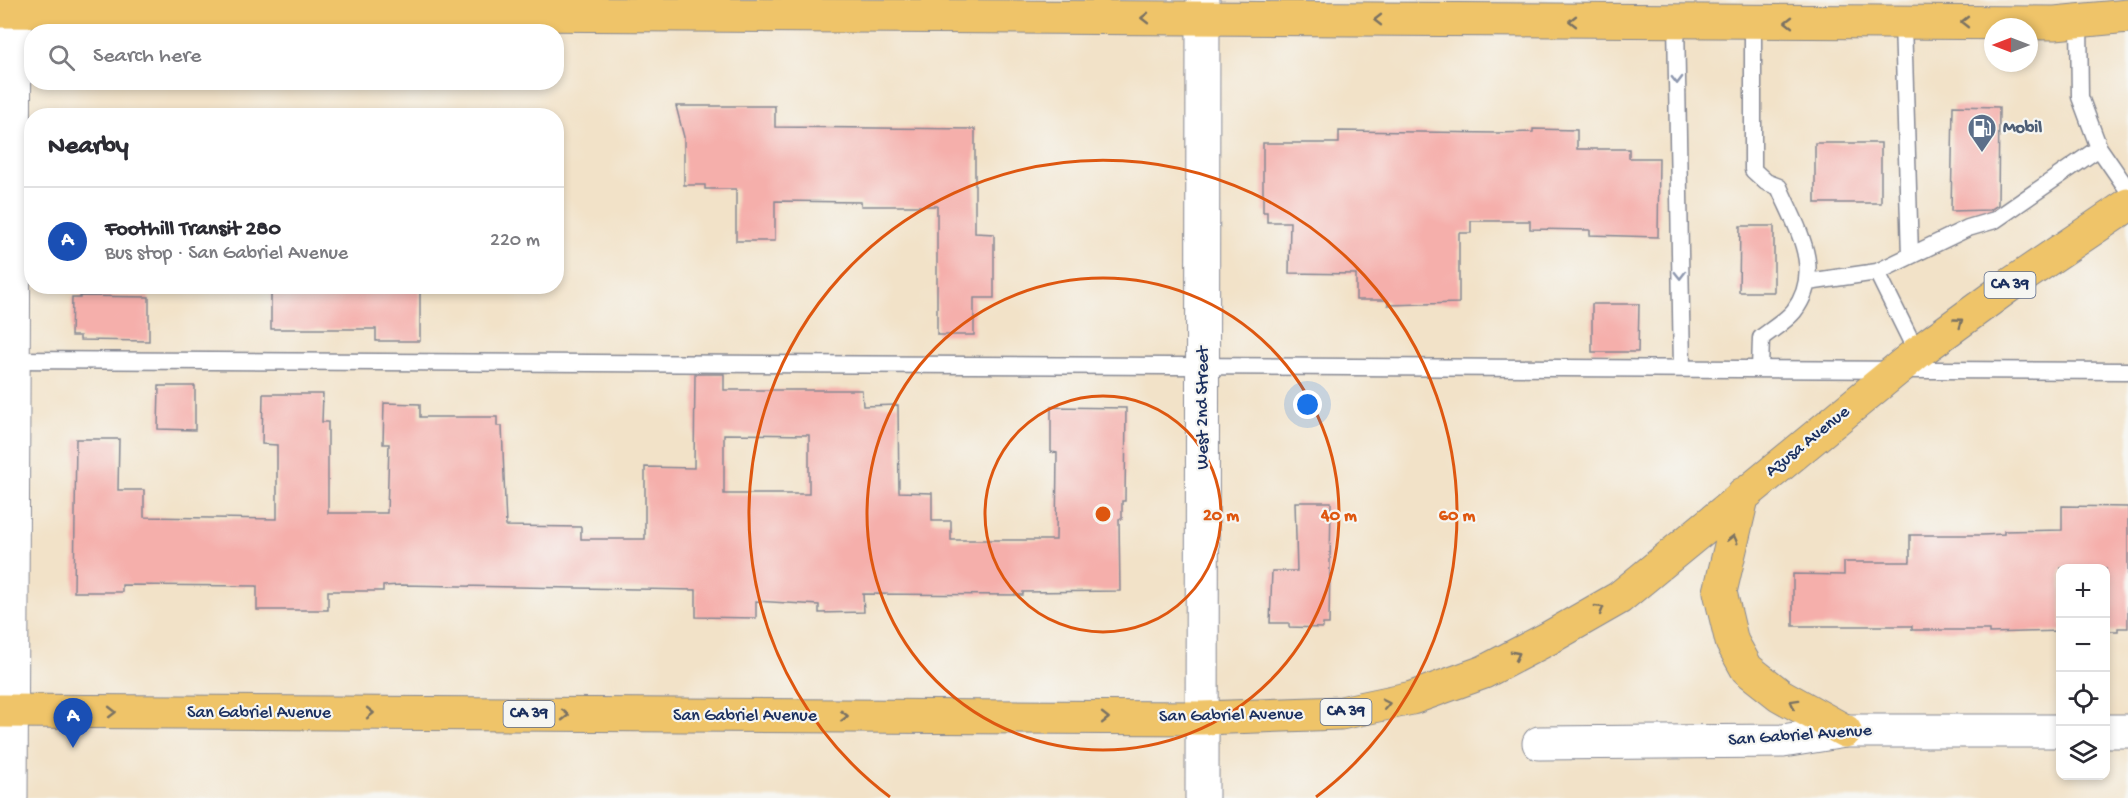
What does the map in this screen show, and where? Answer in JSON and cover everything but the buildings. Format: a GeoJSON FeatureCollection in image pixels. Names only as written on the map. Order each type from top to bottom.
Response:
{"type":"FeatureCollection","features":[{"type":"Feature","properties":{"kind":"main road"},"geometry":{"type":"LineString","coordinates":[[10,7],[1621,10],[1676,21],[2055,23],[2128,16]]}},
{"type":"Feature","properties":{"kind":"main road","name":"Azusa Avenue"},"geometry":{"type":"LineString","coordinates":[[1484,672],[1549,638],[1619,597],[1906,361],[2010,285],[2128,205]]}},
{"type":"Feature","properties":{"kind":"main road"},"geometry":{"type":"LineString","coordinates":[[1743,494],[1720,592],[1732,642],[1747,669],[1780,695],[1845,731]]}},
{"type":"Feature","properties":{"kind":"main road","name":"San Gabriel Avenue"},"geometry":{"type":"LineString","coordinates":[[6,711],[1202,718],[1341,713],[1412,698],[1484,672]]}},
{"type":"Feature","properties":{"kind":"street"},"geometry":{"type":"LineString","coordinates":[[10,7],[6,711],[11,798]]}},
{"type":"Feature","properties":{"kind":"street","name":"West 2nd Street"},"geometry":{"type":"LineString","coordinates":[[1202,798],[1203,9]]}},
{"type":"Feature","properties":{"kind":"street","name":"San Gabriel Avenue"},"geometry":{"type":"LineString","coordinates":[[1539,743],[1783,741],[1845,731],[2056,731]]}},
{"type":"Feature","properties":{"kind":"street"},"geometry":{"type":"LineString","coordinates":[[2110,731],[2128,731]]}},
{"type":"Feature","properties":{"kind":"lane"},"geometry":{"type":"LineString","coordinates":[[1676,21],[1682,368]]}},
{"type":"Feature","properties":{"kind":"lane"},"geometry":{"type":"LineString","coordinates":[[1753,21],[1753,170],[1766,182],[1779,187],[1807,253],[1808,282],[1794,311],[1761,338],[1760,369]]}},
{"type":"Feature","properties":{"kind":"lane"},"geometry":{"type":"LineString","coordinates":[[2079,21],[2080,97],[2099,148],[2128,190]]}},
{"type":"Feature","properties":{"kind":"lane"},"geometry":{"type":"LineString","coordinates":[[1903,22],[1910,256]]}},
{"type":"Feature","properties":{"kind":"lane"},"geometry":{"type":"LineString","coordinates":[[1808,282],[1877,272],[1968,228],[1995,220],[2099,148]]}},
{"type":"Feature","properties":{"kind":"lane"},"geometry":{"type":"LineString","coordinates":[[1877,272],[1906,361]]}},
{"type":"Feature","properties":{"kind":"lane"},"geometry":{"type":"LineString","coordinates":[[7,360],[1760,369],[1906,361],[2128,371]]}},
{"type":"Feature","properties":{"kind":"place","name":"Mobil"},"geometry":{"type":"Point","coordinates":[1982,154]}},
{"type":"Feature","properties":{"kind":"place","name":"Foothill Transit 280"},"geometry":{"type":"Point","coordinates":[73,748]}}]}
